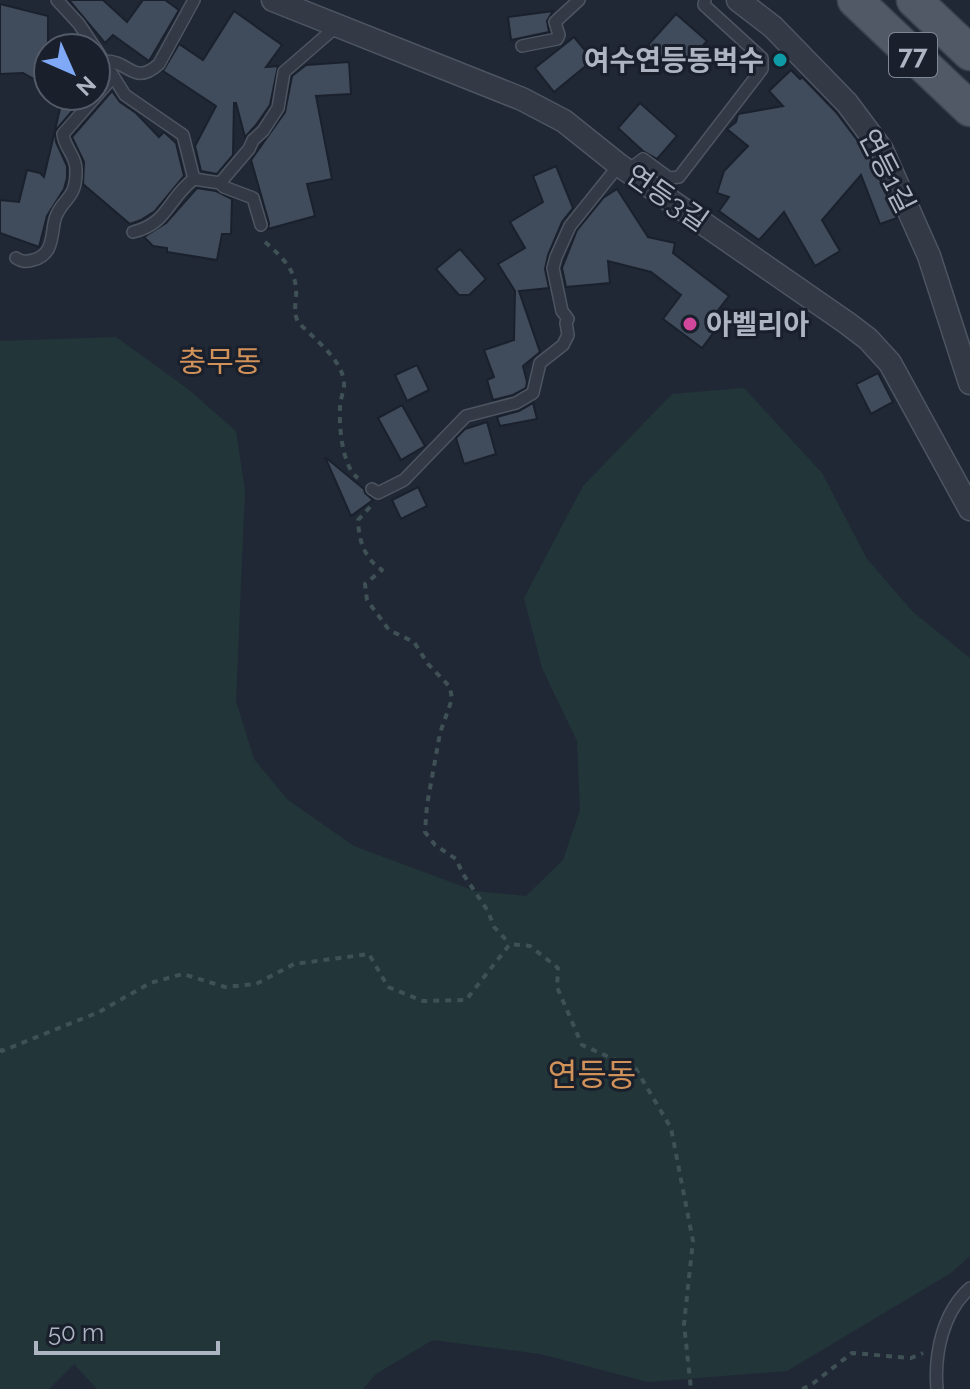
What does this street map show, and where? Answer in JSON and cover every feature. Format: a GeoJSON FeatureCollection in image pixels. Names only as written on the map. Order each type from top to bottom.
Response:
{"type":"FeatureCollection","features":[{"type":"Feature","properties":{"kind":"main road","name":"77"},"geometry":{"type":"LineString","coordinates":[[855,0],[970,109]]}},
{"type":"Feature","properties":{"kind":"main road","name":"77"},"geometry":{"type":"LineString","coordinates":[[914,0],[970,53]]}},
{"type":"Feature","properties":{"kind":"street","name":"연등3길"},"geometry":{"type":"LineString","coordinates":[[273,0],[522,99],[564,121],[623,168],[847,323],[879,350],[898,377],[970,509]]}},
{"type":"Feature","properties":{"kind":"street","name":"연등1길"},"geometry":{"type":"LineString","coordinates":[[738,0],[773,27],[838,94],[865,124],[882,150],[929,256],[970,383]]}},
{"type":"Feature","properties":{"kind":"lane"},"geometry":{"type":"LineString","coordinates":[[57,0],[84,32]]}},
{"type":"Feature","properties":{"kind":"lane"},"geometry":{"type":"LineString","coordinates":[[112,61],[134,74],[152,71],[159,64],[194,0]]}},
{"type":"Feature","properties":{"kind":"lane"},"geometry":{"type":"LineString","coordinates":[[522,46],[557,39],[559,35],[555,22],[579,0]]}},
{"type":"Feature","properties":{"kind":"lane"},"geometry":{"type":"LineString","coordinates":[[372,489],[378,493],[385,492],[404,480],[466,416],[516,403],[533,393],[540,363],[563,345],[568,335],[568,319],[562,311],[553,268],[570,226],[623,168],[643,159],[669,178],[679,177],[762,69],[762,58],[704,5],[705,0]]}},
{"type":"Feature","properties":{"kind":"lane"},"geometry":{"type":"LineString","coordinates":[[220,183],[278,108],[284,72],[337,25]]}},
{"type":"Feature","properties":{"kind":"lane"},"geometry":{"type":"LineString","coordinates":[[16,258],[26,262],[38,259],[50,246],[55,218],[71,197],[76,183],[76,163],[63,141],[63,134],[113,77],[125,95],[183,135],[194,179]]}},
{"type":"Feature","properties":{"kind":"lane"},"geometry":{"type":"LineString","coordinates":[[133,232],[149,229],[194,179],[220,183],[253,198],[261,225]]}},
{"type":"Feature","properties":{"kind":"lane"},"geometry":{"type":"LineString","coordinates":[[937,1389],[940,1345],[950,1312],[956,1301],[970,1288]]}},
{"type":"Feature","properties":{"kind":"path"},"geometry":{"type":"LineString","coordinates":[[261,225],[260,233],[265,242],[293,272],[297,285],[295,316],[298,322],[336,361],[344,381],[340,406],[342,444],[352,474],[372,489]]}},
{"type":"Feature","properties":{"kind":"path"},"geometry":{"type":"LineString","coordinates":[[385,492],[358,520],[359,539],[371,563],[382,570],[365,584],[367,600],[389,630],[414,642],[428,664],[450,687],[452,699],[440,733],[425,832],[435,845],[456,859],[488,911],[494,927],[510,944],[530,946],[558,968],[557,987],[582,1045],[636,1069],[671,1128],[693,1241],[684,1324],[691,1389]]}},
{"type":"Feature","properties":{"kind":"path"},"geometry":{"type":"LineString","coordinates":[[0,1049],[2,1051],[99,1012],[150,983],[183,974],[225,987],[256,984],[294,964],[369,954],[388,987],[423,1001],[466,1000],[510,944]]}},
{"type":"Feature","properties":{"kind":"path"},"geometry":{"type":"LineString","coordinates":[[802,1389],[852,1353],[911,1358],[940,1345]]}},
{"type":"Feature","properties":{"kind":"green space"},"geometry":{"type":"Polygon","coordinates":[[[116,337],[188,389],[236,431],[245,491],[236,701],[254,759],[288,800],[354,846],[475,891],[526,896],[563,860],[580,810],[577,741],[542,668],[524,598],[583,486],[672,394],[744,388],[822,473],[867,559],[913,612],[970,658],[970,1256],[951,1273],[787,1371],[648,1382],[540,1354],[433,1340],[376,1374],[363,1389],[97,1389],[74,1364],[49,1389],[0,1389],[0,341],[116,337]]]}},
{"type":"Feature","properties":{"kind":"building"},"geometry":{"type":"Polygon","coordinates":[[[69,0],[103,0],[127,22],[143,0],[165,0],[179,10],[149,61],[112,36],[112,32],[96,32],[69,0]]]}},
{"type":"Feature","properties":{"kind":"building"},"geometry":{"type":"Polygon","coordinates":[[[0,4],[48,16],[48,32],[32,32],[32,78],[23,73],[0,74],[0,4]]]}},
{"type":"Feature","properties":{"kind":"building"},"geometry":{"type":"Polygon","coordinates":[[[234,11],[282,45],[266,67],[278,66],[270,105],[245,137],[234,103],[233,155],[217,174],[201,171],[195,146],[216,106],[163,71],[179,44],[203,60],[234,11]]]}},
{"type":"Feature","properties":{"kind":"building"},"geometry":{"type":"Polygon","coordinates":[[[553,11],[547,21],[549,32],[511,40],[508,17],[553,11]]]}},
{"type":"Feature","properties":{"kind":"building"},"geometry":{"type":"Polygon","coordinates":[[[676,14],[707,41],[679,73],[648,45],[676,14]]]}},
{"type":"Feature","properties":{"kind":"building"},"geometry":{"type":"Polygon","coordinates":[[[574,37],[593,60],[554,92],[535,68],[574,37]]]}},
{"type":"Feature","properties":{"kind":"building"},"geometry":{"type":"Polygon","coordinates":[[[349,62],[351,94],[316,96],[332,179],[307,184],[315,216],[268,229],[269,223],[251,160],[285,112],[292,76],[306,65],[349,62]]]}},
{"type":"Feature","properties":{"kind":"building"},"geometry":{"type":"Polygon","coordinates":[[[791,70],[836,112],[870,157],[897,218],[880,224],[861,175],[822,220],[840,251],[815,266],[784,212],[759,240],[719,211],[729,197],[717,193],[724,171],[748,146],[727,129],[736,122],[738,114],[783,106],[769,91],[791,70]]]}},
{"type":"Feature","properties":{"kind":"building"},"geometry":{"type":"Polygon","coordinates":[[[112,91],[159,137],[164,132],[176,143],[184,176],[155,211],[130,224],[83,184],[84,162],[72,137],[94,112],[112,112],[112,91]]]}},
{"type":"Feature","properties":{"kind":"building"},"geometry":{"type":"Polygon","coordinates":[[[640,103],[677,136],[657,159],[643,151],[618,128],[640,103]]]}},
{"type":"Feature","properties":{"kind":"building"},"geometry":{"type":"Polygon","coordinates":[[[59,112],[71,112],[55,131],[56,142],[67,166],[67,178],[64,189],[47,216],[39,247],[0,233],[0,200],[19,202],[27,170],[44,177],[59,112]]]}},
{"type":"Feature","properties":{"kind":"building"},"geometry":{"type":"Polygon","coordinates":[[[556,166],[573,208],[562,222],[548,255],[545,269],[549,288],[519,291],[540,352],[523,366],[526,388],[493,400],[487,380],[494,377],[484,350],[514,340],[515,291],[498,264],[525,248],[510,222],[543,202],[533,176],[556,166]]]}},
{"type":"Feature","properties":{"kind":"building"},"geometry":{"type":"Polygon","coordinates":[[[197,188],[216,191],[232,199],[231,234],[222,234],[217,260],[167,252],[167,248],[153,246],[144,237],[166,223],[197,188]]]}},
{"type":"Feature","properties":{"kind":"building"},"geometry":{"type":"Polygon","coordinates":[[[617,189],[648,237],[675,243],[673,253],[729,296],[709,322],[717,328],[702,348],[663,319],[681,295],[651,272],[608,261],[610,283],[566,287],[562,268],[577,230],[603,198],[617,189]]]}},
{"type":"Feature","properties":{"kind":"building"},"geometry":{"type":"Polygon","coordinates":[[[460,249],[486,279],[469,295],[459,295],[436,269],[460,249]]]}},
{"type":"Feature","properties":{"kind":"building"},"geometry":{"type":"Polygon","coordinates":[[[417,365],[429,390],[407,401],[395,375],[417,365]]]}},
{"type":"Feature","properties":{"kind":"building"},"geometry":{"type":"Polygon","coordinates":[[[878,373],[893,402],[871,414],[856,384],[878,373]]]}},
{"type":"Feature","properties":{"kind":"building"},"geometry":{"type":"Polygon","coordinates":[[[533,403],[537,419],[500,426],[497,417],[533,403]]]}},
{"type":"Feature","properties":{"kind":"building"},"geometry":{"type":"Polygon","coordinates":[[[402,405],[425,446],[401,460],[378,418],[402,405]]]}},
{"type":"Feature","properties":{"kind":"building"},"geometry":{"type":"Polygon","coordinates":[[[487,422],[496,454],[464,464],[456,438],[465,429],[487,422]]]}},
{"type":"Feature","properties":{"kind":"building"},"geometry":{"type":"Polygon","coordinates":[[[325,457],[373,500],[351,516],[325,457]]]}},
{"type":"Feature","properties":{"kind":"building"},"geometry":{"type":"Polygon","coordinates":[[[418,487],[427,506],[401,519],[392,500],[418,487]]]}},
{"type":"Feature","properties":{"kind":"place","name":"여수연등동벅수"},"geometry":{"type":"Point","coordinates":[780,60]}},
{"type":"Feature","properties":{"kind":"place","name":"아벨리아"},"geometry":{"type":"Point","coordinates":[690,324]}},
{"type":"Feature","properties":{"kind":"district","name":"충무동"},"geometry":{"type":"Point","coordinates":[220,361]}},
{"type":"Feature","properties":{"kind":"district","name":"연등동"},"geometry":{"type":"Point","coordinates":[592,1074]}}]}
